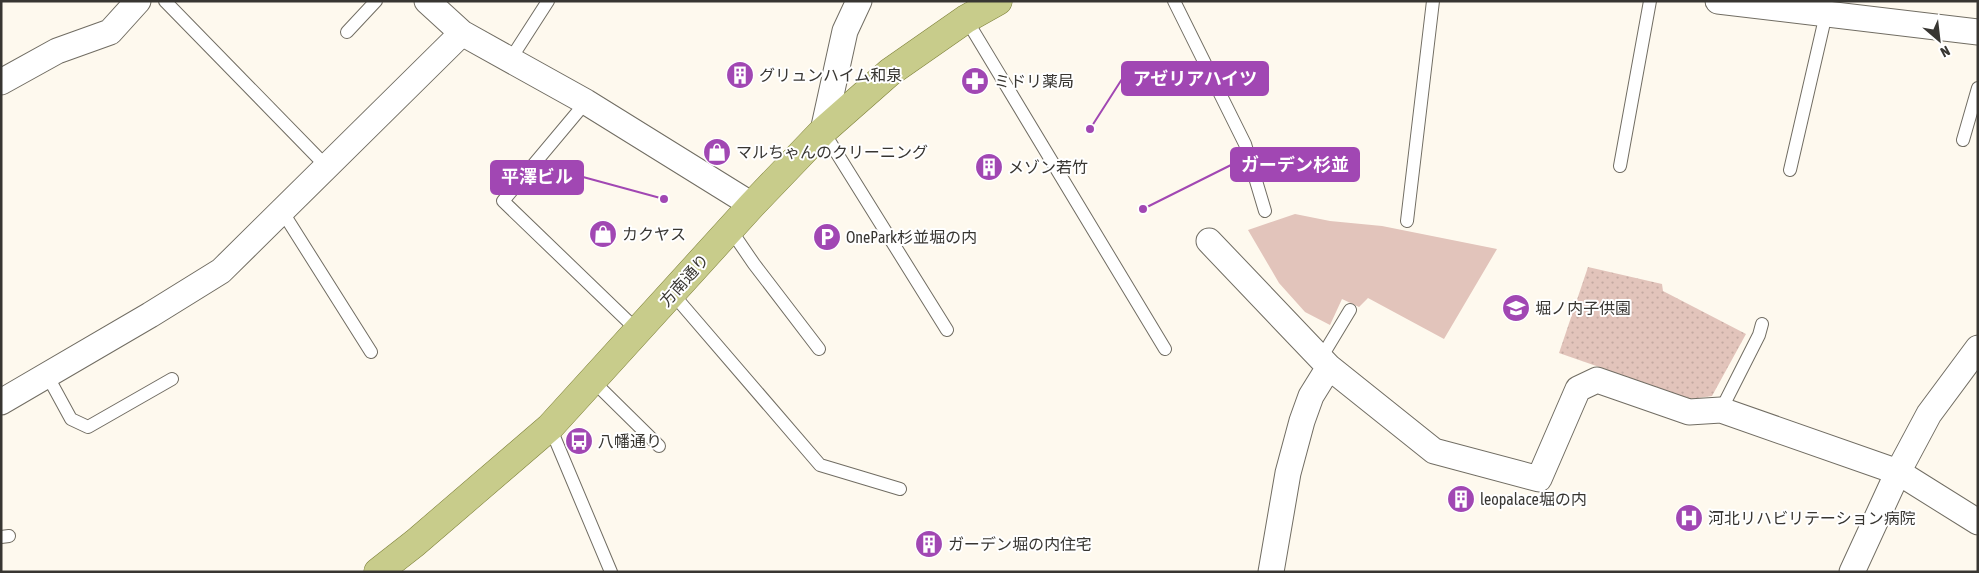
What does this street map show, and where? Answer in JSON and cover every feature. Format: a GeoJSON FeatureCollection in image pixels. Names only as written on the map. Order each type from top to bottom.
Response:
{"type":"FeatureCollection","features":[{"type":"Feature","properties":{"kind":"main road","name":"方南通り"},"geometry":{"type":"LineString","coordinates":[[378,572],[415,544],[550,427],[752,205],[823,131],[890,72],[966,19],[998,1]]}},
{"type":"Feature","properties":{"kind":"street"},"geometry":{"type":"LineString","coordinates":[[1,82],[57,51],[110,32],[138,1]]}},
{"type":"Feature","properties":{"kind":"street"},"geometry":{"type":"LineString","coordinates":[[427,1],[462,33],[559,89],[586,102],[752,205]]}},
{"type":"Feature","properties":{"kind":"street"},"geometry":{"type":"LineString","coordinates":[[823,131],[845,31],[859,1]]}},
{"type":"Feature","properties":{"kind":"street"},"geometry":{"type":"LineString","coordinates":[[1718,1],[1978,32]]}},
{"type":"Feature","properties":{"kind":"street"},"geometry":{"type":"LineString","coordinates":[[1,402],[221,271],[462,33]]}},
{"type":"Feature","properties":{"kind":"street"},"geometry":{"type":"LineString","coordinates":[[1209,241],[1325,363],[1434,451],[1539,480],[1578,389],[1596,380],[1689,412],[1721,410],[1898,472],[1978,522]]}},
{"type":"Feature","properties":{"kind":"street"},"geometry":{"type":"LineString","coordinates":[[1852,572],[1898,472],[1929,414],[1978,348]]}},
{"type":"Feature","properties":{"kind":"street"},"geometry":{"type":"LineString","coordinates":[[1271,572],[1288,473],[1302,421],[1325,363]]}},
{"type":"Feature","properties":{"kind":"lane"},"geometry":{"type":"LineString","coordinates":[[165,1],[326,167]]}},
{"type":"Feature","properties":{"kind":"lane"},"geometry":{"type":"LineString","coordinates":[[347,32],[376,1]]}},
{"type":"Feature","properties":{"kind":"lane"},"geometry":{"type":"LineString","coordinates":[[510,60],[548,1]]}},
{"type":"Feature","properties":{"kind":"lane"},"geometry":{"type":"LineString","coordinates":[[1174,1],[1245,144],[1265,211]]}},
{"type":"Feature","properties":{"kind":"lane"},"geometry":{"type":"LineString","coordinates":[[1407,221],[1433,1]]}},
{"type":"Feature","properties":{"kind":"lane"},"geometry":{"type":"LineString","coordinates":[[1620,166],[1650,1]]}},
{"type":"Feature","properties":{"kind":"lane"},"geometry":{"type":"LineString","coordinates":[[1790,170],[1826,14]]}},
{"type":"Feature","properties":{"kind":"lane"},"geometry":{"type":"LineString","coordinates":[[966,19],[1165,349]]}},
{"type":"Feature","properties":{"kind":"lane"},"geometry":{"type":"LineString","coordinates":[[1963,140],[1978,88]]}},
{"type":"Feature","properties":{"kind":"lane"},"geometry":{"type":"LineString","coordinates":[[586,102],[503,201],[638,331]]}},
{"type":"Feature","properties":{"kind":"lane"},"geometry":{"type":"LineString","coordinates":[[823,131],[947,330]]}},
{"type":"Feature","properties":{"kind":"lane"},"geometry":{"type":"LineString","coordinates":[[282,211],[371,352]]}},
{"type":"Feature","properties":{"kind":"lane"},"geometry":{"type":"LineString","coordinates":[[730,229],[754,264],[819,349]]}},
{"type":"Feature","properties":{"kind":"lane"},"geometry":{"type":"LineString","coordinates":[[672,293],[820,465],[900,490]]}},
{"type":"Feature","properties":{"kind":"lane"},"geometry":{"type":"LineString","coordinates":[[1325,363],[1350,310]]}},
{"type":"Feature","properties":{"kind":"lane"},"geometry":{"type":"LineString","coordinates":[[1721,410],[1759,335],[1762,324]]}},
{"type":"Feature","properties":{"kind":"lane"},"geometry":{"type":"LineString","coordinates":[[47,375],[71,419],[88,427],[172,379]]}},
{"type":"Feature","properties":{"kind":"lane"},"geometry":{"type":"LineString","coordinates":[[593,381],[659,446]]}},
{"type":"Feature","properties":{"kind":"lane"},"geometry":{"type":"LineString","coordinates":[[550,427],[611,572]]}},
{"type":"Feature","properties":{"kind":"shaded area"},"geometry":{"type":"Polygon","coordinates":[[[1295,214],[1330,221],[1382,226],[1497,249],[1444,339],[1368,298],[1359,307],[1342,299],[1330,325],[1305,312],[1279,283],[1248,230],[1295,214]]]}},
{"type":"Feature","properties":{"kind":"shaded area"},"geometry":{"type":"Polygon","coordinates":[[[1588,267],[1662,284],[1663,291],[1746,334],[1712,396],[1691,399],[1559,353],[1588,267]]]}},
{"type":"Feature","properties":{"kind":"place","name":"グリュンハイム和泉"},"geometry":{"type":"Point","coordinates":[740,75]}},
{"type":"Feature","properties":{"kind":"place","name":"ミドリ薬局"},"geometry":{"type":"Point","coordinates":[975,81]}},
{"type":"Feature","properties":{"kind":"place","name":"アゼリアハイツ"},"geometry":{"type":"Point","coordinates":[1090,129]}},
{"type":"Feature","properties":{"kind":"place","name":"マルちゃんのクリーニング"},"geometry":{"type":"Point","coordinates":[717,152]}},
{"type":"Feature","properties":{"kind":"place","name":"メゾン若竹"},"geometry":{"type":"Point","coordinates":[989,167]}},
{"type":"Feature","properties":{"kind":"place","name":"平澤ビル"},"geometry":{"type":"Point","coordinates":[664,199]}},
{"type":"Feature","properties":{"kind":"place","name":"ガーデン杉並"},"geometry":{"type":"Point","coordinates":[1143,209]}},
{"type":"Feature","properties":{"kind":"place","name":"カクヤス"},"geometry":{"type":"Point","coordinates":[603,234]}},
{"type":"Feature","properties":{"kind":"place","name":"OnePark杉並堀の内"},"geometry":{"type":"Point","coordinates":[827,237]}},
{"type":"Feature","properties":{"kind":"place","name":"堀ノ内子供園"},"geometry":{"type":"Point","coordinates":[1516,308]}},
{"type":"Feature","properties":{"kind":"place","name":"八幡通り"},"geometry":{"type":"Point","coordinates":[579,441]}},
{"type":"Feature","properties":{"kind":"place","name":"leopalace堀の内"},"geometry":{"type":"Point","coordinates":[1461,499]}},
{"type":"Feature","properties":{"kind":"place","name":"河北リハビリテーション病院"},"geometry":{"type":"Point","coordinates":[1689,518]}},
{"type":"Feature","properties":{"kind":"place","name":"ガーデン堀の内住宅"},"geometry":{"type":"Point","coordinates":[929,544]}}]}
